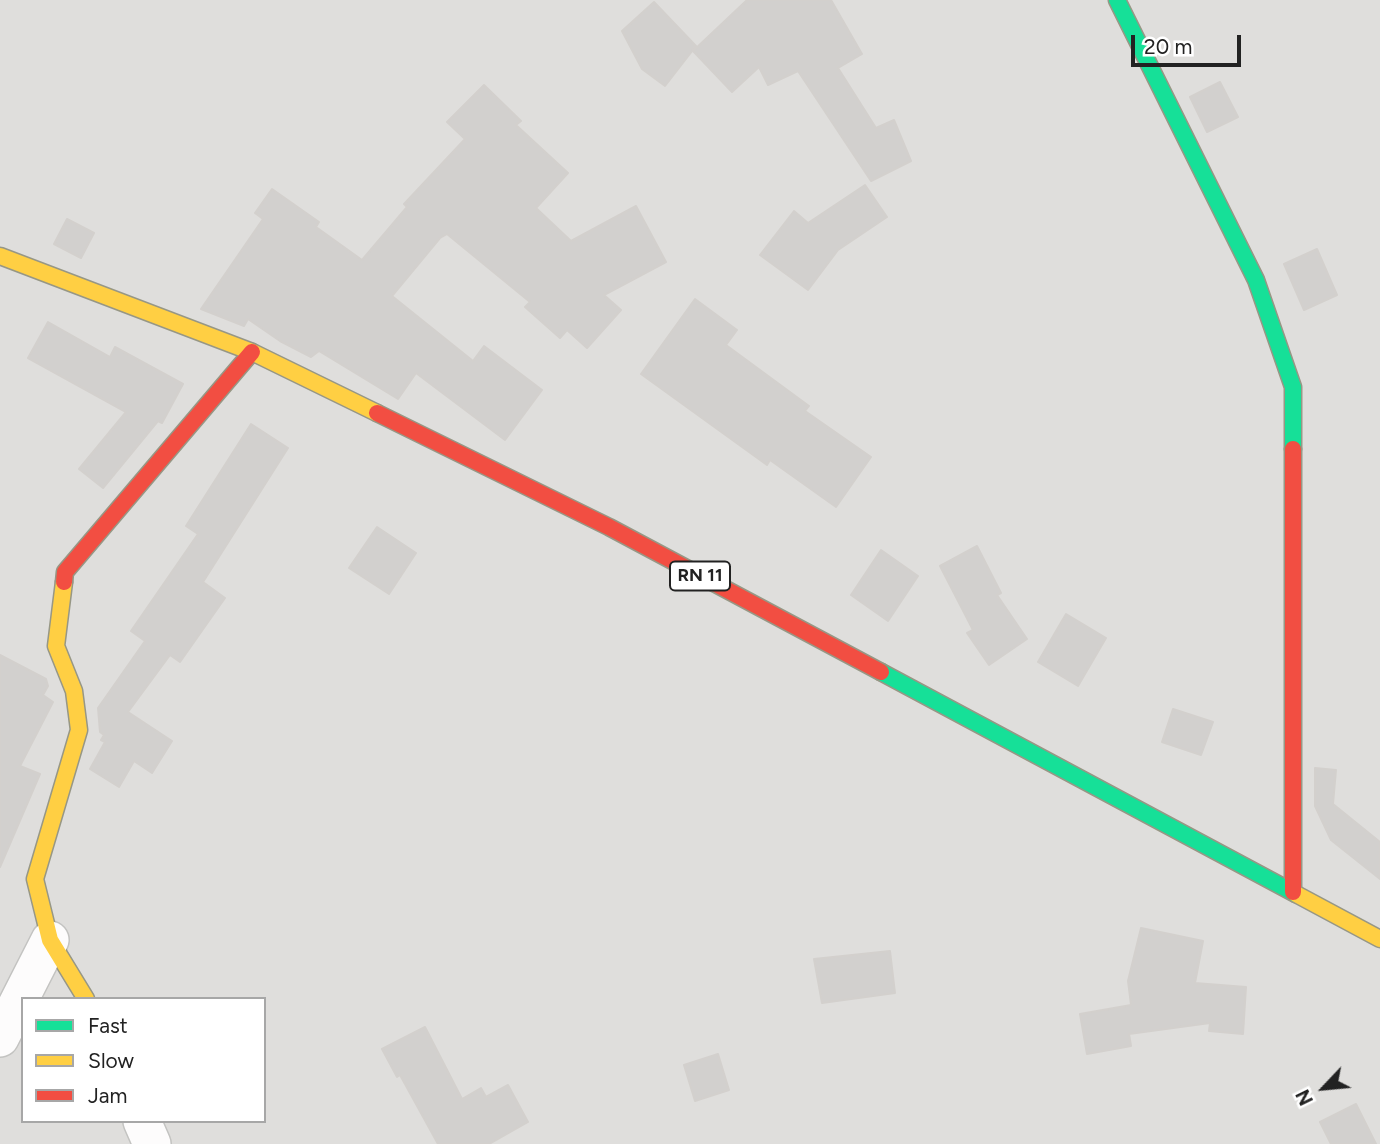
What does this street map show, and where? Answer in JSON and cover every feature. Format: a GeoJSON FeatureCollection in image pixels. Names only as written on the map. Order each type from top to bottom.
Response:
{"type":"FeatureCollection","features":[{"type":"Feature","properties":{"kind":"street"},"geometry":{"type":"LineString","coordinates":[[1117,0],[1256,280],[1293,387],[1293,892]]}},
{"type":"Feature","properties":{"kind":"street","name":"RN 11"},"geometry":{"type":"LineString","coordinates":[[0,256],[252,352],[609,527],[1380,939]]}},
{"type":"Feature","properties":{"kind":"street"},"geometry":{"type":"LineString","coordinates":[[85,997],[50,940],[34,879],[79,730],[74,691],[56,646],[65,572],[252,352]]}},
{"type":"Feature","properties":{"kind":"street"},"geometry":{"type":"LineString","coordinates":[[0,1038],[50,940]]}},
{"type":"Feature","properties":{"kind":"street"},"geometry":{"type":"LineString","coordinates":[[143,1123],[152,1144]]}},
{"type":"Feature","properties":{"kind":"shaded area"},"geometry":{"type":"Polygon","coordinates":[[[0,0],[1380,0],[1380,1144],[0,1144],[0,0]]]}},
{"type":"Feature","properties":{"kind":"building"},"geometry":{"type":"Polygon","coordinates":[[[747,0],[831,0],[862,54],[838,68],[876,128],[894,120],[911,161],[871,181],[798,71],[768,85],[759,67],[732,92],[693,51],[747,0]]]}},
{"type":"Feature","properties":{"kind":"building"},"geometry":{"type":"Polygon","coordinates":[[[654,2],[696,46],[665,86],[642,69],[622,31],[654,2]]]}},
{"type":"Feature","properties":{"kind":"building"},"geometry":{"type":"Polygon","coordinates":[[[1220,82],[1238,117],[1207,132],[1190,97],[1220,82]]]}},
{"type":"Feature","properties":{"kind":"building"},"geometry":{"type":"Polygon","coordinates":[[[484,85],[521,121],[516,125],[568,173],[536,208],[571,241],[636,206],[666,262],[604,295],[621,310],[587,348],[567,330],[560,338],[525,307],[530,302],[447,234],[440,238],[392,296],[473,361],[484,346],[542,390],[505,440],[416,373],[398,399],[319,351],[311,357],[280,341],[248,319],[244,326],[201,309],[263,219],[255,213],[272,189],[319,222],[316,227],[362,260],[407,207],[404,204],[465,139],[447,122],[484,85]]]}},
{"type":"Feature","properties":{"kind":"building"},"geometry":{"type":"Polygon","coordinates":[[[865,185],[887,217],[838,250],[808,290],[760,255],[794,211],[808,223],[865,185]]]}},
{"type":"Feature","properties":{"kind":"building"},"geometry":{"type":"Polygon","coordinates":[[[67,219],[94,233],[81,258],[54,244],[67,219]]]}},
{"type":"Feature","properties":{"kind":"building"},"geometry":{"type":"Polygon","coordinates":[[[1317,249],[1337,295],[1304,310],[1284,264],[1317,249]]]}},
{"type":"Feature","properties":{"kind":"building"},"geometry":{"type":"Polygon","coordinates":[[[695,299],[737,330],[726,345],[809,406],[805,411],[871,457],[836,507],[770,460],[767,465],[641,374],[695,299]]]}},
{"type":"Feature","properties":{"kind":"building"},"geometry":{"type":"Polygon","coordinates":[[[48,322],[110,357],[115,347],[183,384],[162,423],[158,421],[103,488],[79,469],[126,412],[28,358],[48,322]]]}},
{"type":"Feature","properties":{"kind":"building"},"geometry":{"type":"Polygon","coordinates":[[[251,424],[288,448],[203,582],[225,598],[180,662],[170,655],[128,712],[172,741],[152,773],[134,761],[119,787],[90,769],[105,742],[101,740],[104,735],[100,732],[98,708],[145,641],[131,631],[198,534],[186,526],[251,424]]]}},
{"type":"Feature","properties":{"kind":"building"},"geometry":{"type":"Polygon","coordinates":[[[377,527],[416,553],[389,594],[349,568],[377,527]]]}},
{"type":"Feature","properties":{"kind":"building"},"geometry":{"type":"Polygon","coordinates":[[[977,546],[1001,593],[997,595],[1027,639],[989,665],[967,633],[973,630],[940,566],[977,546]]]}},
{"type":"Feature","properties":{"kind":"building"},"geometry":{"type":"Polygon","coordinates":[[[881,550],[918,576],[888,621],[851,595],[881,550]]]}},
{"type":"Feature","properties":{"kind":"building"},"geometry":{"type":"Polygon","coordinates":[[[1066,614],[1106,638],[1078,686],[1038,662],[1066,614]]]}},
{"type":"Feature","properties":{"kind":"building"},"geometry":{"type":"Polygon","coordinates":[[[0,655],[46,679],[48,686],[43,695],[53,702],[20,766],[40,774],[0,867],[0,655]]]}},
{"type":"Feature","properties":{"kind":"building"},"geometry":{"type":"Polygon","coordinates":[[[1173,709],[1213,722],[1201,755],[1162,742],[1173,709]]]}},
{"type":"Feature","properties":{"kind":"building"},"geometry":{"type":"Polygon","coordinates":[[[1315,768],[1336,770],[1333,804],[1380,842],[1380,879],[1331,840],[1315,806],[1315,768]]]}},
{"type":"Feature","properties":{"kind":"building"},"geometry":{"type":"Polygon","coordinates":[[[1141,928],[1203,941],[1195,983],[1246,987],[1243,1034],[1209,1031],[1210,1023],[1129,1034],[1131,1046],[1087,1054],[1080,1014],[1131,1005],[1128,981],[1141,928]]]}},
{"type":"Feature","properties":{"kind":"building"},"geometry":{"type":"Polygon","coordinates":[[[890,951],[895,993],[822,1003],[814,959],[890,951]]]}},
{"type":"Feature","properties":{"kind":"building"},"geometry":{"type":"Polygon","coordinates":[[[425,1027],[462,1099],[481,1088],[486,1097],[508,1085],[528,1122],[489,1144],[438,1144],[400,1075],[397,1077],[382,1049],[425,1027]]]}},
{"type":"Feature","properties":{"kind":"building"},"geometry":{"type":"Polygon","coordinates":[[[718,1054],[729,1090],[695,1101],[684,1065],[718,1054]]]}},
{"type":"Feature","properties":{"kind":"building"},"geometry":{"type":"Polygon","coordinates":[[[1356,1104],[1376,1144],[1331,1144],[1320,1122],[1356,1104]]]}},
{"type":"Feature","properties":{"kind":"traffic: fast"},"geometry":{"type":"LineString","coordinates":[[1117,0],[1256,280],[1293,387],[1293,449]]}},
{"type":"Feature","properties":{"kind":"traffic: fast"},"geometry":{"type":"LineString","coordinates":[[881,672],[1296,894]]}},
{"type":"Feature","properties":{"kind":"traffic: slow"},"geometry":{"type":"LineString","coordinates":[[0,256],[252,352],[377,413]]}},
{"type":"Feature","properties":{"kind":"traffic: slow"},"geometry":{"type":"LineString","coordinates":[[64,582],[56,646],[74,691],[79,730],[35,879],[50,940],[85,997]]}},
{"type":"Feature","properties":{"kind":"traffic: slow"},"geometry":{"type":"LineString","coordinates":[[1296,894],[1380,939]]}},
{"type":"Feature","properties":{"kind":"traffic: jam"},"geometry":{"type":"LineString","coordinates":[[64,582],[65,572],[252,352]]}},
{"type":"Feature","properties":{"kind":"traffic: jam"},"geometry":{"type":"LineString","coordinates":[[377,413],[609,527],[881,672]]}},
{"type":"Feature","properties":{"kind":"traffic: jam"},"geometry":{"type":"LineString","coordinates":[[1293,449],[1293,892]]}}]}
